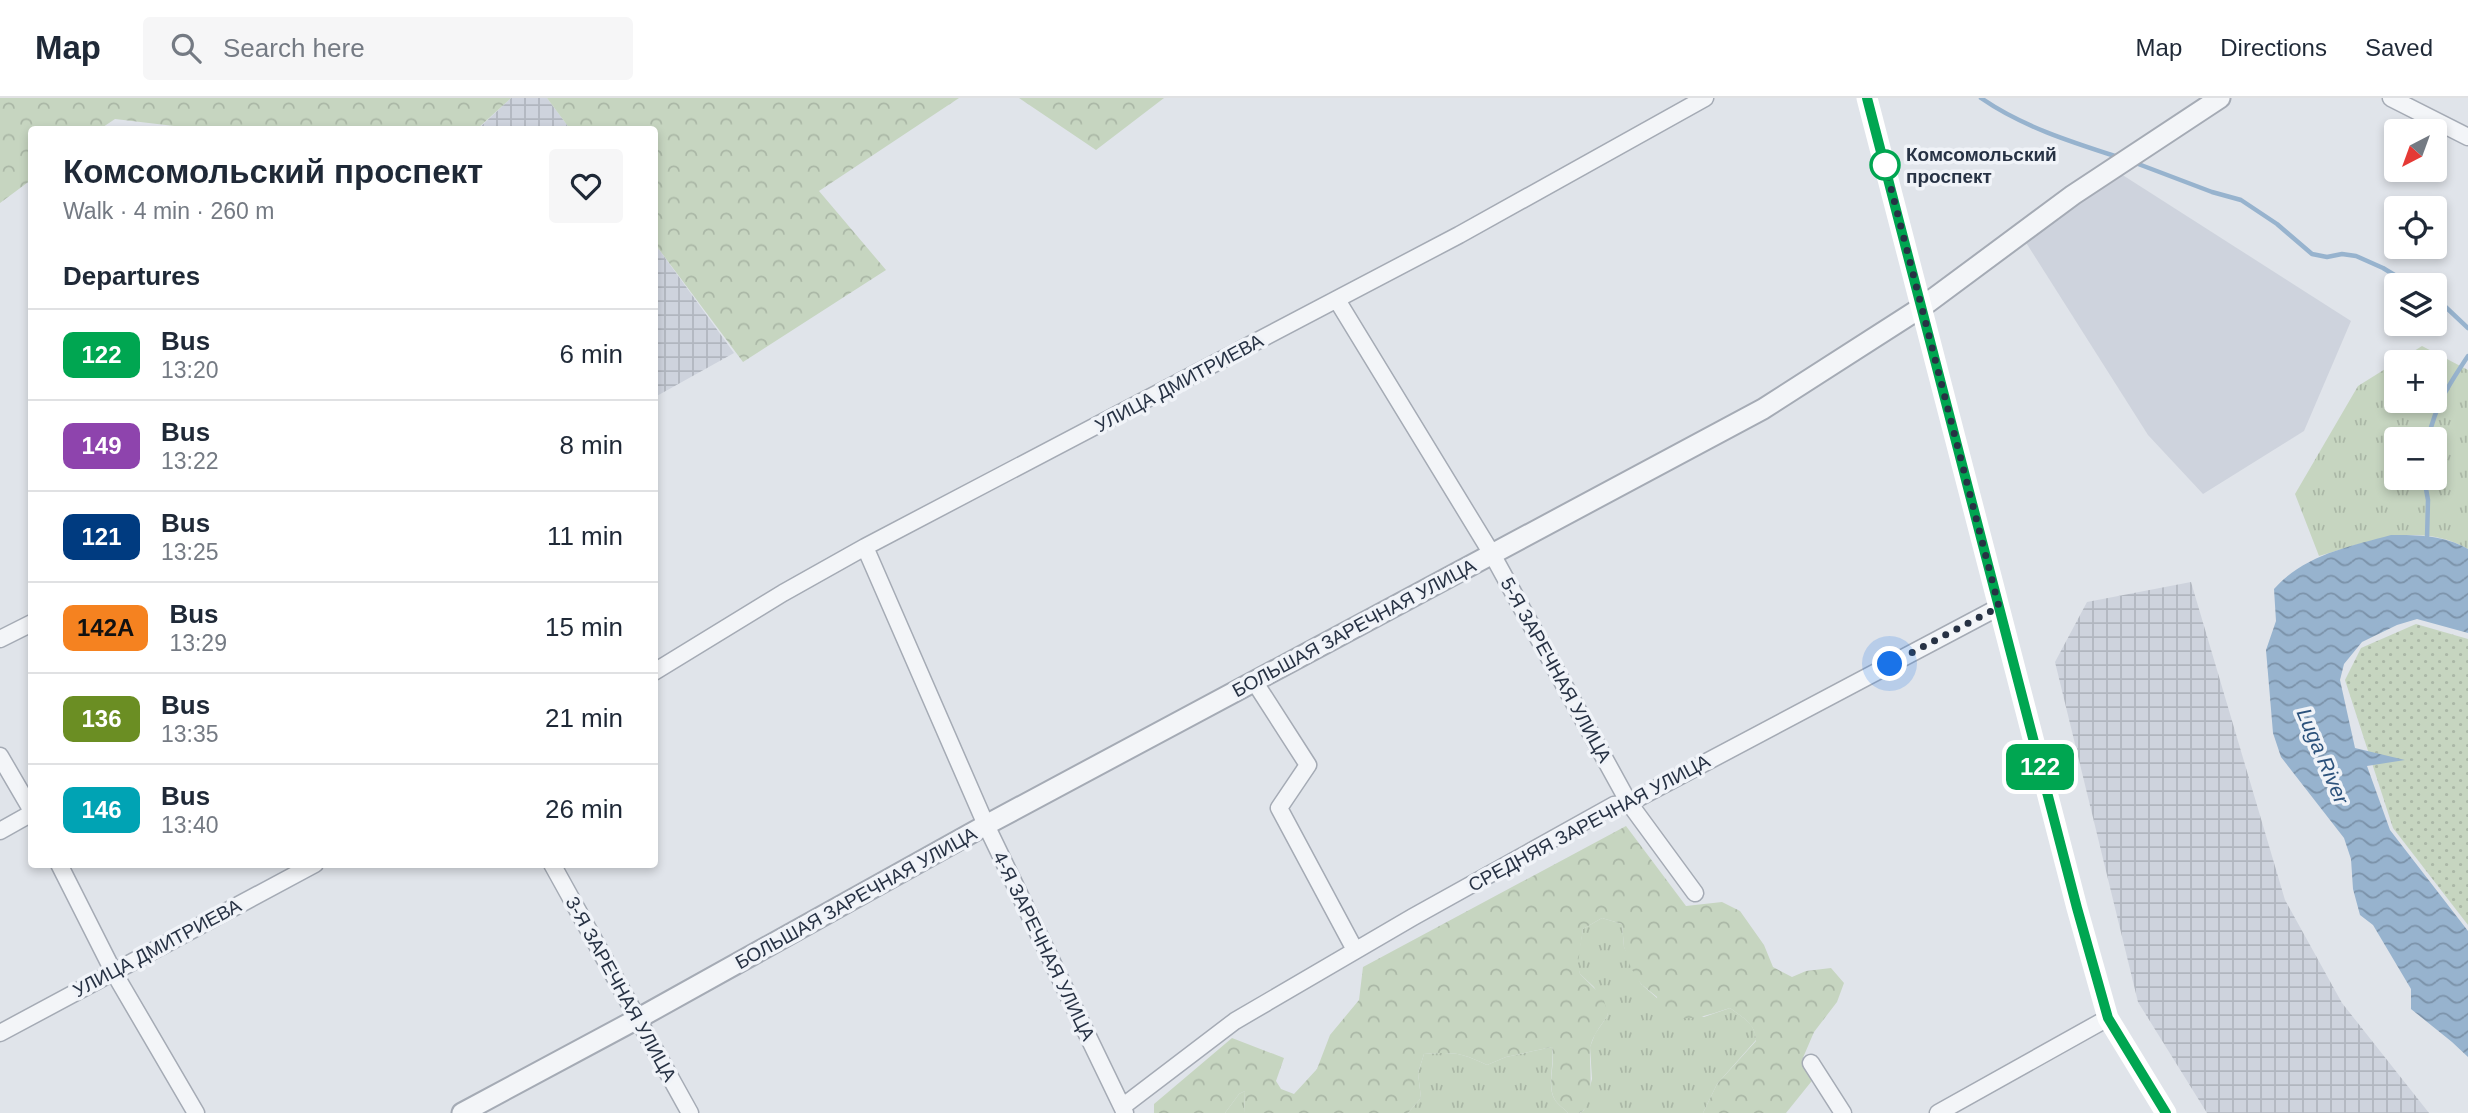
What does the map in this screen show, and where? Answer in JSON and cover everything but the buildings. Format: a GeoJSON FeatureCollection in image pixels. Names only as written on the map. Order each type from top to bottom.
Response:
{"type":"FeatureCollection","features":[{"type":"Feature","properties":{"kind":"main road"},"geometry":{"type":"LineString","coordinates":[[1867,98],[2108,1018],[2166,1113]]}},
{"type":"Feature","properties":{"kind":"street","name":"УЛИЦА ДМИТРИЕВА"},"geometry":{"type":"LineString","coordinates":[[658,670],[783,593],[865,547],[1459,236],[1705,98]]}},
{"type":"Feature","properties":{"kind":"street","name":"БОЛЬШАЯ ЗАРЕЧНАЯ УЛИЦА"},"geometry":{"type":"LineString","coordinates":[[462,1113],[986,825],[1763,409],[1922,307],[2073,195],[2220,98]]}},
{"type":"Feature","properties":{"kind":"street"},"geometry":{"type":"LineString","coordinates":[[2392,98],[2468,137]]}},
{"type":"Feature","properties":{"kind":"street","name":"5-Я ЗАРЕЧНАЯ УЛИЦА"},"geometry":{"type":"LineString","coordinates":[[1337,300],[1492,554],[1629,803],[1695,893]]}},
{"type":"Feature","properties":{"kind":"street","name":"4-Я ЗАРЕЧНАЯ УЛИЦА"},"geometry":{"type":"LineString","coordinates":[[865,547],[986,825],[1123,1110]]}},
{"type":"Feature","properties":{"kind":"street","name":"СРЕДНЯЯ ЗАРЕЧНАЯ УЛИЦА"},"geometry":{"type":"LineString","coordinates":[[1123,1110],[1235,1021],[1355,950],[1614,805],[1629,803],[1999,607]]}},
{"type":"Feature","properties":{"kind":"street"},"geometry":{"type":"LineString","coordinates":[[0,639],[28,625]]}},
{"type":"Feature","properties":{"kind":"street"},"geometry":{"type":"LineString","coordinates":[[1254,681],[1308,765],[1279,808],[1355,950]]}},
{"type":"Feature","properties":{"kind":"street"},"geometry":{"type":"LineString","coordinates":[[0,756],[28,805]]}},
{"type":"Feature","properties":{"kind":"street"},"geometry":{"type":"LineString","coordinates":[[0,831],[28,814]]}},
{"type":"Feature","properties":{"kind":"street"},"geometry":{"type":"LineString","coordinates":[[61,868],[113,971],[195,1113]]}},
{"type":"Feature","properties":{"kind":"street","name":"УЛИЦА ДМИТРИЕВА"},"geometry":{"type":"LineString","coordinates":[[0,1033],[307,868]]}},
{"type":"Feature","properties":{"kind":"street","name":"3-Я ЗАРЕЧНАЯ УЛИЦА"},"geometry":{"type":"LineString","coordinates":[[554,868],[690,1113]]}},
{"type":"Feature","properties":{"kind":"street"},"geometry":{"type":"LineString","coordinates":[[1938,1113],[2108,1018]]}},
{"type":"Feature","properties":{"kind":"street"},"geometry":{"type":"LineString","coordinates":[[1811,1063],[1843,1113]]}},
{"type":"Feature","properties":{"kind":"shaded area"},"geometry":{"type":"Polygon","coordinates":[[[511,98],[547,98],[568,126],[481,126],[511,98]]]}},
{"type":"Feature","properties":{"kind":"shaded area"},"geometry":{"type":"Polygon","coordinates":[[[2121,174],[2351,321],[2304,431],[2203,494],[2148,435],[2025,241],[2121,174]]]}},
{"type":"Feature","properties":{"kind":"shaded area"},"geometry":{"type":"Polygon","coordinates":[[[658,248],[734,353],[658,395],[658,248]]]}},
{"type":"Feature","properties":{"kind":"shaded area"},"geometry":{"type":"Polygon","coordinates":[[[2191,582],[2285,900],[2342,1003],[2429,1113],[2207,1113],[2138,1002],[2055,662],[2087,602],[2191,582]]]}},
{"type":"Feature","properties":{"kind":"green space"},"geometry":{"type":"Polygon","coordinates":[[[0,98],[511,98],[480,126],[174,126],[115,119],[104,126],[28,126],[28,182],[0,203],[0,98]]]}},
{"type":"Feature","properties":{"kind":"green space"},"geometry":{"type":"Polygon","coordinates":[[[547,98],[959,98],[819,191],[886,270],[743,362],[658,248],[658,126],[568,126],[547,98]]]}},
{"type":"Feature","properties":{"kind":"green space"},"geometry":{"type":"Polygon","coordinates":[[[1019,98],[1164,98],[1096,150],[1019,98]]]}},
{"type":"Feature","properties":{"kind":"green space"},"geometry":{"type":"Polygon","coordinates":[[[2447,359],[2468,370],[2468,549],[2431,536],[2413,535],[2375,540],[2319,556],[2295,494],[2358,386],[2384,370],[2384,413],[2447,413],[2447,359]]]}},
{"type":"Feature","properties":{"kind":"green space"},"geometry":{"type":"Polygon","coordinates":[[[2416,624],[2468,639],[2468,925],[2393,828],[2345,680],[2361,648],[2416,624]]]}},
{"type":"Feature","properties":{"kind":"green space"},"geometry":{"type":"Polygon","coordinates":[[[1626,826],[1686,906],[1722,902],[1740,911],[1764,945],[1773,967],[1792,977],[1806,971],[1831,968],[1844,983],[1837,1002],[1814,1032],[1802,1060],[1815,1077],[1786,1113],[1703,1113],[1717,1084],[1756,1041],[1754,1030],[1748,1021],[1730,1008],[1695,1018],[1678,1018],[1659,1013],[1657,997],[1641,984],[1631,968],[1624,947],[1622,924],[1602,918],[1583,929],[1578,963],[1580,974],[1603,997],[1608,1015],[1592,1041],[1590,1094],[1588,1103],[1579,1113],[1568,1113],[1552,1094],[1552,1047],[1506,1057],[1487,1065],[1456,1054],[1424,1054],[1418,1073],[1421,1098],[1408,1113],[1244,1113],[1245,1091],[1239,1094],[1225,1113],[1154,1113],[1154,1104],[1232,1038],[1284,1058],[1276,1081],[1281,1089],[1294,1094],[1317,1069],[1330,1035],[1359,1000],[1363,967],[1626,826]]]}},
{"type":"Feature","properties":{"kind":"green space"},"geometry":{"type":"Polygon","coordinates":[[[1602,918],[1622,924],[1624,947],[1641,984],[1657,998],[1704,1017],[1730,1008],[1748,1021],[1754,1030],[1756,1040],[1717,1084],[1703,1113],[1580,1113],[1584,1110],[1592,1079],[1590,1047],[1608,1015],[1594,987],[1580,974],[1577,963],[1583,929],[1602,918]]]}},
{"type":"Feature","properties":{"kind":"green space"},"geometry":{"type":"Polygon","coordinates":[[[1552,1047],[1552,1094],[1568,1113],[1408,1113],[1421,1098],[1418,1073],[1424,1054],[1456,1054],[1487,1065],[1506,1057],[1552,1047]]]}},
{"type":"Feature","properties":{"kind":"green space"},"geometry":{"type":"Polygon","coordinates":[[[1245,1091],[1244,1113],[1225,1113],[1239,1094],[1245,1091]]]}},
{"type":"Feature","properties":{"kind":"water","name":"Luga River"},"geometry":{"type":"Polygon","coordinates":[[[2391,535],[2440,538],[2468,549],[2468,633],[2417,619],[2397,625],[2362,642],[2344,664],[2340,680],[2355,748],[2405,760],[2367,766],[2390,830],[2468,931],[2468,1057],[2411,1009],[2411,989],[2373,925],[2360,915],[2353,889],[2351,859],[2344,838],[2281,757],[2273,733],[2266,650],[2276,621],[2274,589],[2286,577],[2313,560],[2343,548],[2391,535]]]}},
{"type":"Feature","properties":{"kind":"waterway"},"geometry":{"type":"LineString","coordinates":[[1981,98],[2030,125],[2118,157]]}},
{"type":"Feature","properties":{"kind":"waterway"},"geometry":{"type":"LineString","coordinates":[[2133,162],[2241,200],[2277,224],[2312,254],[2327,257],[2342,254],[2356,256],[2391,273]]}},
{"type":"Feature","properties":{"kind":"waterway"},"geometry":{"type":"LineString","coordinates":[[2447,308],[2468,328]]}},
{"type":"Feature","properties":{"kind":"waterway"},"geometry":{"type":"LineString","coordinates":[[2432,427],[2444,396],[2468,356]]}},
{"type":"Feature","properties":{"kind":"waterway"},"geometry":{"type":"LineString","coordinates":[[2426,490],[2427,539]]}},
{"type":"Feature","properties":{"kind":"bus line","name":"122"},"geometry":{"type":"LineString","coordinates":[[1867,98],[2077,908],[2108,1018],[2166,1113]]}},
{"type":"Feature","properties":{"kind":"place","name":"Комсомольский проспект"},"geometry":{"type":"Point","coordinates":[1885,165]}},
{"type":"Feature","properties":{"kind":"route"},"geometry":{"type":"LineString","coordinates":[[1885,165],[1999,607],[1890,664]]}}]}
